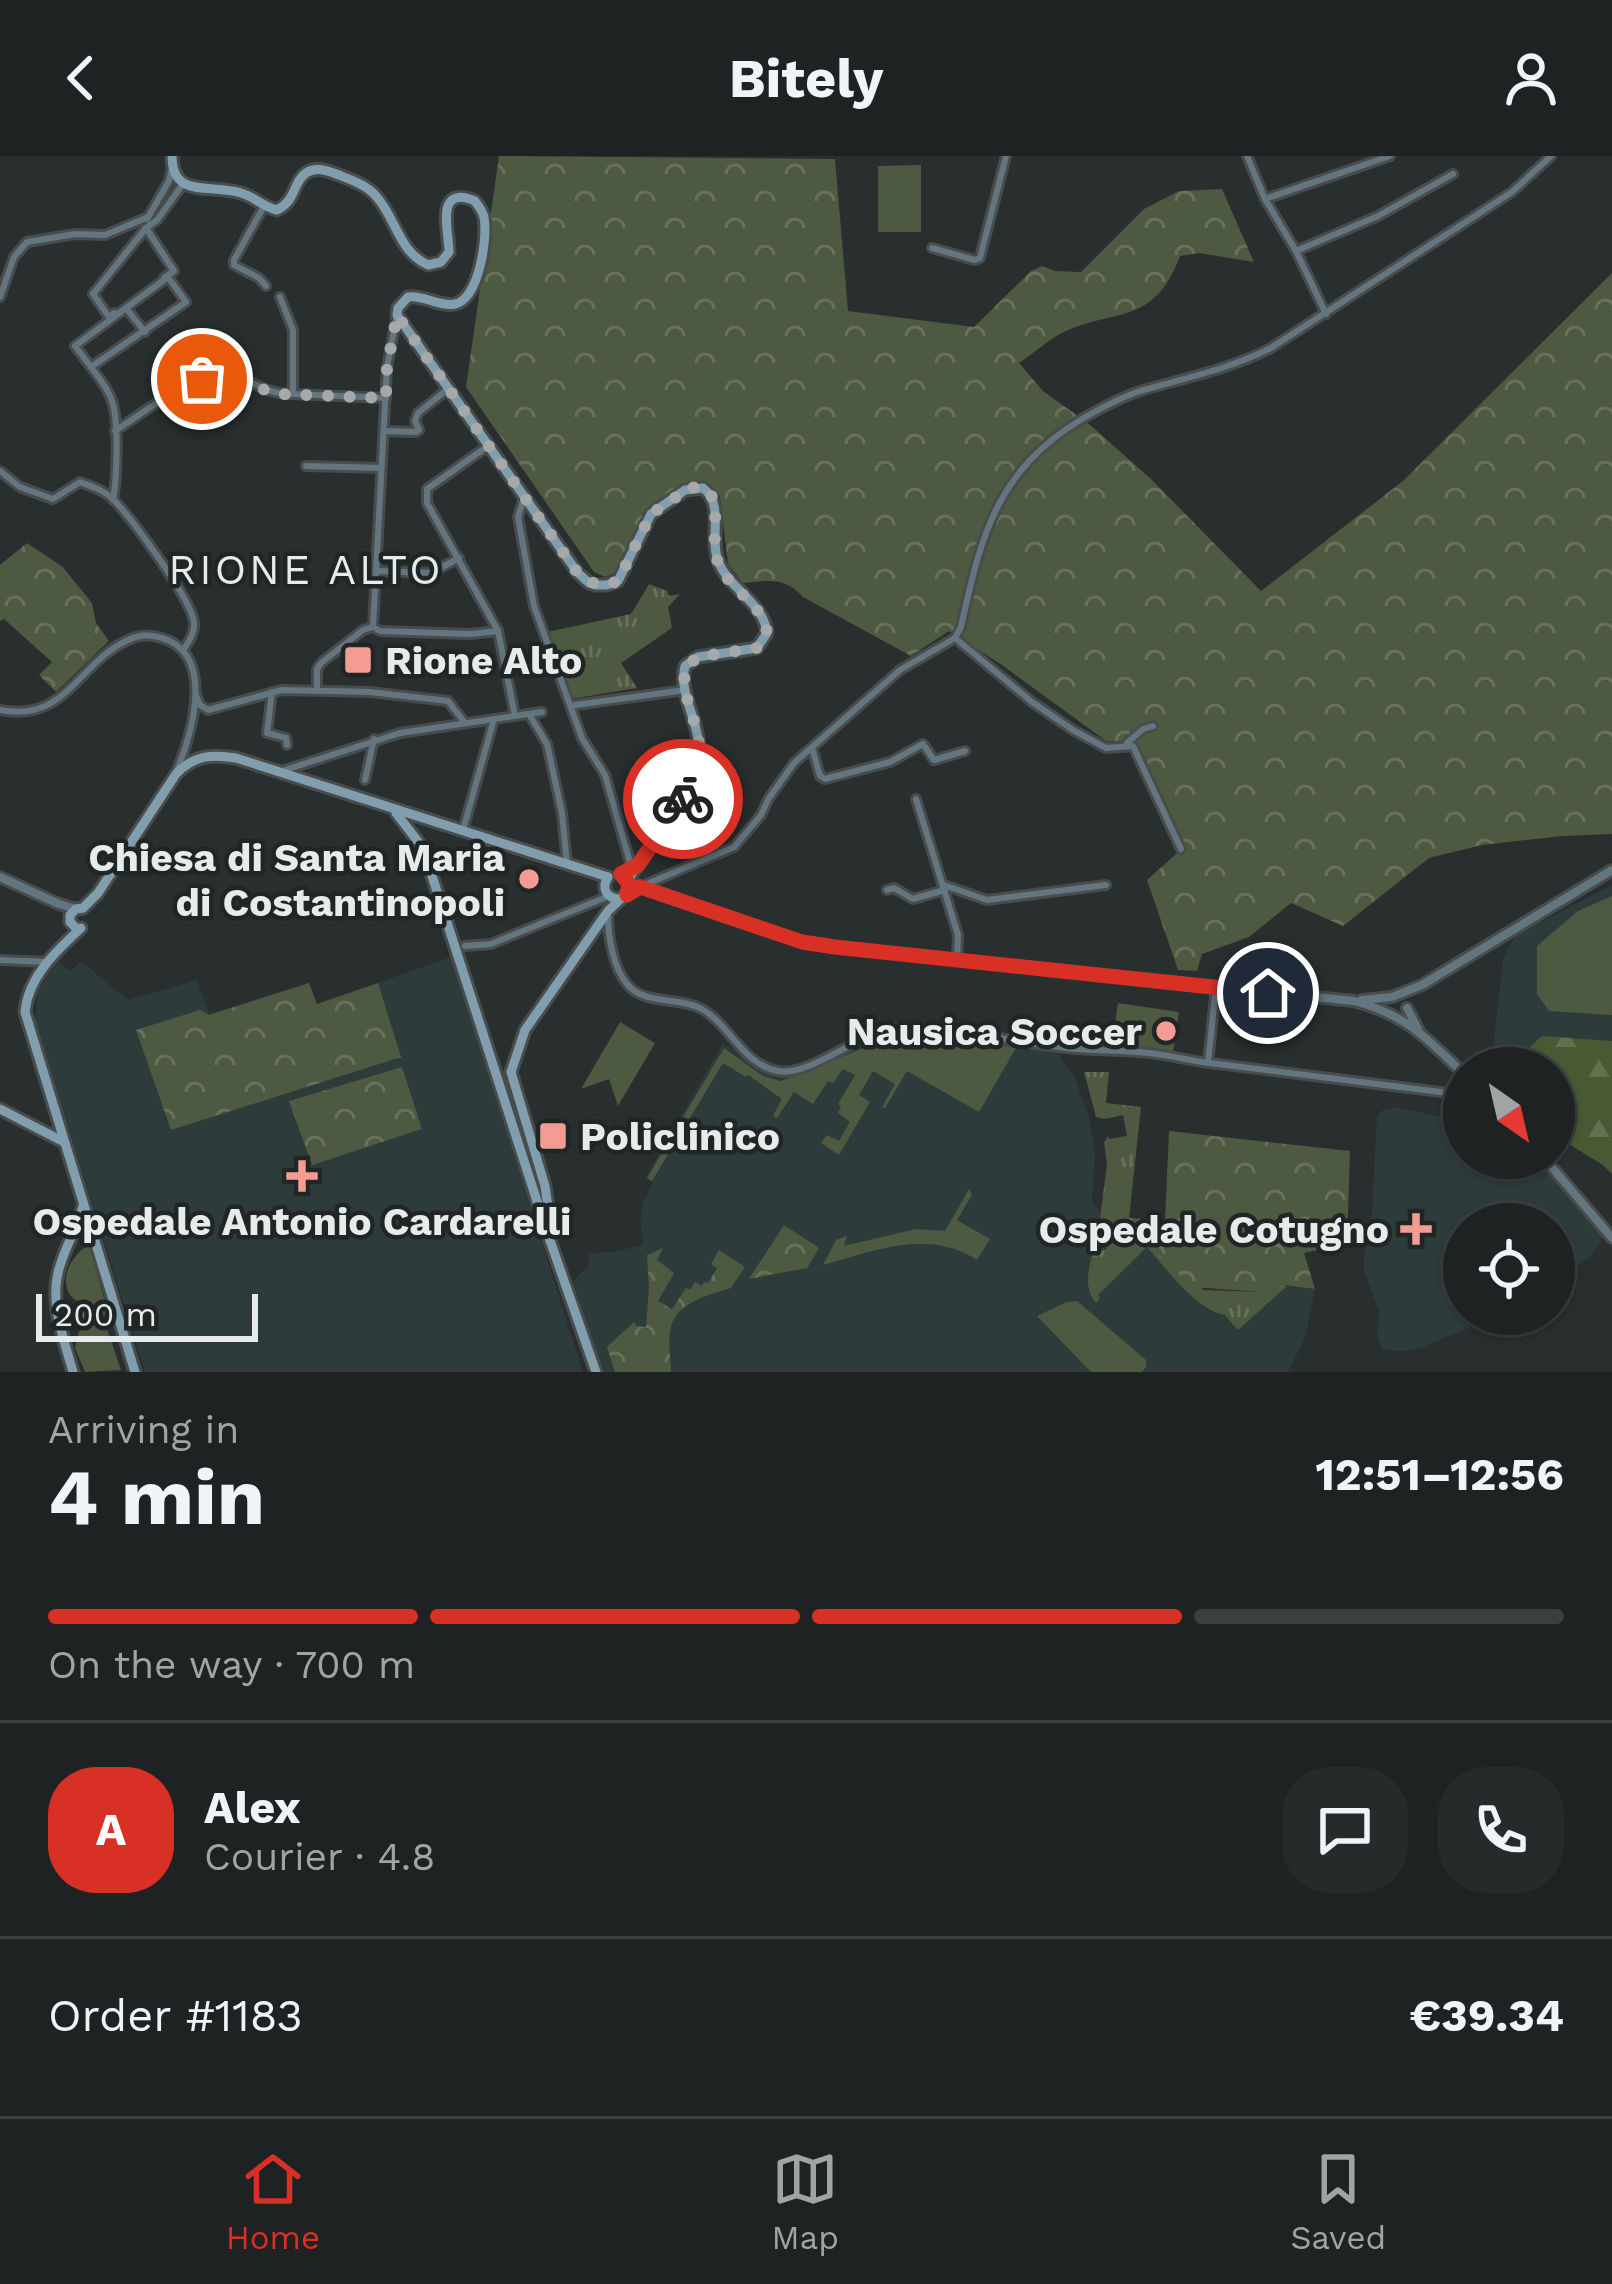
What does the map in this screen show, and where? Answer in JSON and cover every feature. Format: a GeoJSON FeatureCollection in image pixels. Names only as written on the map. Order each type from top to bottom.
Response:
{"type":"FeatureCollection","features":[{"type":"Feature","properties":{"kind":"main road"},"geometry":{"type":"LineString","coordinates":[[172,156],[172,169],[183,184],[244,193],[277,210],[294,195],[304,174],[324,170],[372,191],[410,251],[428,265],[441,262],[449,252],[446,209],[452,200],[464,196],[475,201],[484,220],[484,239],[471,290],[464,299],[448,304],[408,297],[397,315],[589,583],[618,581],[651,514],[691,487],[709,491],[715,502],[713,530],[722,569],[762,616],[767,633],[762,644],[751,650],[698,657],[683,670],[699,750],[684,798],[634,864],[629,881],[525,1030],[511,1072],[545,1186],[555,1251]]}},
{"type":"Feature","properties":{"kind":"main road"},"geometry":{"type":"LineString","coordinates":[[135,1372],[25,1009],[29,991],[47,962],[176,774],[197,758],[236,758],[629,881]]}},
{"type":"Feature","properties":{"kind":"main road"},"geometry":{"type":"LineString","coordinates":[[392,809],[423,848],[596,1372]]}},
{"type":"Feature","properties":{"kind":"main road"},"geometry":{"type":"LineString","coordinates":[[608,878],[604,885],[618,896]]}},
{"type":"Feature","properties":{"kind":"main road"},"geometry":{"type":"LineString","coordinates":[[0,1109],[64,1142]]}},
{"type":"Feature","properties":{"kind":"main road"},"geometry":{"type":"LineString","coordinates":[[73,1372],[55,1293],[58,1271],[83,1206]]}},
{"type":"Feature","properties":{"kind":"main road"},"geometry":{"type":"LineString","coordinates":[[69,1242],[85,1234],[93,1239]]}},
{"type":"Feature","properties":{"kind":"street"},"geometry":{"type":"LineString","coordinates":[[932,248],[980,258],[1006,156]]}},
{"type":"Feature","properties":{"kind":"street"},"geometry":{"type":"LineString","coordinates":[[1247,156],[1326,314]]}},
{"type":"Feature","properties":{"kind":"street"},"geometry":{"type":"LineString","coordinates":[[1265,199],[1390,156]]}},
{"type":"Feature","properties":{"kind":"street"},"geometry":{"type":"LineString","coordinates":[[629,881],[734,847],[794,763],[900,670],[955,638],[982,539],[1023,465],[1046,443],[1114,400],[1248,360],[1512,192],[1551,156]]}},
{"type":"Feature","properties":{"kind":"street"},"geometry":{"type":"LineString","coordinates":[[172,169],[146,228],[174,271],[109,316],[93,294],[146,228],[157,220],[183,184]]}},
{"type":"Feature","properties":{"kind":"street"},"geometry":{"type":"LineString","coordinates":[[1297,251],[1378,216],[1453,174]]}},
{"type":"Feature","properties":{"kind":"street"},"geometry":{"type":"LineString","coordinates":[[264,206],[234,260],[266,286]]}},
{"type":"Feature","properties":{"kind":"street"},"geometry":{"type":"LineString","coordinates":[[0,297],[14,256],[27,242],[75,234],[105,235],[148,218]]}},
{"type":"Feature","properties":{"kind":"street"},"geometry":{"type":"LineString","coordinates":[[91,367],[186,302],[168,277],[75,346],[112,399],[113,500]]}},
{"type":"Feature","properties":{"kind":"street"},"geometry":{"type":"LineString","coordinates":[[280,297],[293,330],[292,394]]}},
{"type":"Feature","properties":{"kind":"street"},"geometry":{"type":"LineString","coordinates":[[126,308],[145,332]]}},
{"type":"Feature","properties":{"kind":"street"},"geometry":{"type":"LineString","coordinates":[[373,627],[387,367],[397,315]]}},
{"type":"Feature","properties":{"kind":"street"},"geometry":{"type":"LineString","coordinates":[[115,430],[187,386],[219,374],[265,391],[386,398]]}},
{"type":"Feature","properties":{"kind":"street"},"geometry":{"type":"LineString","coordinates":[[383,431],[416,432],[418,413],[448,388]]}},
{"type":"Feature","properties":{"kind":"street"},"geometry":{"type":"LineString","coordinates":[[488,446],[427,489],[430,510],[498,631],[515,716]]}},
{"type":"Feature","properties":{"kind":"street"},"geometry":{"type":"LineString","coordinates":[[306,466],[381,468]]}},
{"type":"Feature","properties":{"kind":"street"},"geometry":{"type":"LineString","coordinates":[[0,471],[20,487],[53,499],[80,482],[113,500],[191,611],[195,626],[184,650]]}},
{"type":"Feature","properties":{"kind":"street"},"geometry":{"type":"LineString","coordinates":[[524,498],[518,517],[534,606],[582,738],[605,775],[634,864]]}},
{"type":"Feature","properties":{"kind":"street"},"geometry":{"type":"LineString","coordinates":[[376,571],[431,573],[460,557]]}},
{"type":"Feature","properties":{"kind":"street"},"geometry":{"type":"LineString","coordinates":[[317,691],[317,669],[325,657],[363,630],[498,631]]}},
{"type":"Feature","properties":{"kind":"street"},"geometry":{"type":"LineString","coordinates":[[0,710],[42,709],[130,638],[158,636],[184,650],[195,675],[191,731],[176,774]]}},
{"type":"Feature","properties":{"kind":"street"},"geometry":{"type":"LineString","coordinates":[[955,638],[1073,730],[1106,748],[1133,746],[1180,849]]}},
{"type":"Feature","properties":{"kind":"street"},"geometry":{"type":"LineString","coordinates":[[195,692],[208,710],[282,690],[370,692],[448,701],[465,723]]}},
{"type":"Feature","properties":{"kind":"street"},"geometry":{"type":"LineString","coordinates":[[575,705],[685,690]]}},
{"type":"Feature","properties":{"kind":"street"},"geometry":{"type":"LineString","coordinates":[[272,692],[267,733],[286,738],[287,745]]}},
{"type":"Feature","properties":{"kind":"street"},"geometry":{"type":"LineString","coordinates":[[278,772],[400,733],[542,712]]}},
{"type":"Feature","properties":{"kind":"street"},"geometry":{"type":"LineString","coordinates":[[529,714],[547,744],[567,864]]}},
{"type":"Feature","properties":{"kind":"street"},"geometry":{"type":"LineString","coordinates":[[463,830],[494,719]]}},
{"type":"Feature","properties":{"kind":"street"},"geometry":{"type":"LineString","coordinates":[[1125,746],[1134,735],[1153,727]]}},
{"type":"Feature","properties":{"kind":"street"},"geometry":{"type":"LineString","coordinates":[[365,780],[374,740]]}},
{"type":"Feature","properties":{"kind":"street"},"geometry":{"type":"LineString","coordinates":[[812,748],[825,779],[890,762],[923,744],[934,760],[965,751]]}},
{"type":"Feature","properties":{"kind":"street"},"geometry":{"type":"LineString","coordinates":[[916,799],[958,934],[957,958]]}},
{"type":"Feature","properties":{"kind":"street"},"geometry":{"type":"LineString","coordinates":[[1443,1054],[1393,1013],[1388,1002],[1612,870]]}},
{"type":"Feature","properties":{"kind":"street"},"geometry":{"type":"LineString","coordinates":[[0,877],[59,904],[76,921]]}},
{"type":"Feature","properties":{"kind":"street"},"geometry":{"type":"LineString","coordinates":[[629,881],[802,942],[835,947],[1354,1001],[1400,1014],[1422,985]]}},
{"type":"Feature","properties":{"kind":"street"},"geometry":{"type":"LineString","coordinates":[[887,890],[894,888],[913,899],[945,887],[988,900],[1106,885]]}},
{"type":"Feature","properties":{"kind":"street"},"geometry":{"type":"LineString","coordinates":[[465,946],[490,944],[618,896]]}},
{"type":"Feature","properties":{"kind":"street"},"geometry":{"type":"LineString","coordinates":[[608,911],[618,970],[631,989],[653,999],[688,1002],[709,1013],[747,1055],[772,1071],[801,1068],[881,1030],[900,1027],[1149,1053],[1443,1092]]}},
{"type":"Feature","properties":{"kind":"street"},"geometry":{"type":"LineString","coordinates":[[0,960],[47,962]]}},
{"type":"Feature","properties":{"kind":"street"},"geometry":{"type":"LineString","coordinates":[[1208,1062],[1216,988]]}},
{"type":"Feature","properties":{"kind":"street"},"geometry":{"type":"LineString","coordinates":[[1354,1001],[1404,997],[1422,1035]]}},
{"type":"Feature","properties":{"kind":"street"},"geometry":{"type":"LineString","coordinates":[[1562,1179],[1612,1238]]}},
{"type":"Feature","properties":{"kind":"street"},"geometry":{"type":"LineString","coordinates":[[59,1322],[114,1307]]}},
{"type":"Feature","properties":{"kind":"shaded area"},"geometry":{"type":"Polygon","coordinates":[[[1612,885],[1612,1174],[1575,1148],[1575,1047],[1493,1047],[1503,958],[1516,935],[1612,885]]]}},
{"type":"Feature","properties":{"kind":"shaded area","name":"Ospedale Antonio Cardarelli"},"geometry":{"type":"Polygon","coordinates":[[[451,957],[583,1372],[145,1372],[35,1021],[38,991],[51,971],[59,961],[70,971],[81,961],[128,1000],[197,980],[209,1014],[309,983],[317,1004],[451,957]]]}},
{"type":"Feature","properties":{"kind":"shaded area"},"geometry":{"type":"Polygon","coordinates":[[[901,1031],[948,1033],[1058,1054],[1074,1076],[1089,1117],[1095,1154],[1092,1202],[1121,1235],[1155,1251],[1203,1290],[1259,1292],[1284,1285],[1315,1289],[1305,1338],[1288,1372],[602,1372],[573,1281],[589,1266],[589,1253],[643,1245],[643,1203],[653,1183],[645,1178],[723,1043],[775,1075],[787,1075],[901,1031]]]}},
{"type":"Feature","properties":{"kind":"shaded area","name":"Ospedale Cotugno"},"geometry":{"type":"Polygon","coordinates":[[[1396,1107],[1443,1117],[1443,1179],[1554,1179],[1601,1232],[1602,1240],[1575,1267],[1575,1203],[1443,1203],[1443,1335],[1451,1335],[1423,1347],[1382,1349],[1377,1335],[1379,1311],[1364,1270],[1364,1255],[1372,1214],[1377,1116],[1396,1107]]]}},
{"type":"Feature","properties":{"kind":"green space"},"geometry":{"type":"Polygon","coordinates":[[[499,156],[835,159],[848,311],[974,327],[1031,271],[1042,266],[1081,272],[1144,209],[1179,191],[1222,189],[1254,262],[1199,253],[1180,256],[1169,279],[1144,305],[1058,335],[1019,363],[1043,391],[1151,479],[1261,591],[1403,481],[1612,273],[1612,834],[1482,845],[1429,858],[1343,926],[1291,903],[1249,937],[1202,954],[1197,971],[1178,970],[1147,880],[1184,847],[1136,742],[1106,741],[949,631],[911,656],[789,586],[776,581],[743,583],[728,564],[720,497],[706,482],[689,483],[648,510],[617,573],[605,577],[594,572],[466,387],[499,156]]]}},
{"type":"Feature","properties":{"kind":"green space"},"geometry":{"type":"Polygon","coordinates":[[[921,165],[921,232],[878,232],[878,166],[921,165]]]}},
{"type":"Feature","properties":{"kind":"green space"},"geometry":{"type":"Polygon","coordinates":[[[27,543],[63,567],[92,603],[96,623],[109,641],[56,692],[39,675],[52,662],[4,619],[0,621],[0,565],[27,543]]]}},
{"type":"Feature","properties":{"kind":"green space"},"geometry":{"type":"Polygon","coordinates":[[[649,584],[669,596],[680,594],[668,607],[672,628],[621,663],[637,688],[571,699],[547,632],[631,614],[649,584]]]}},
{"type":"Feature","properties":{"kind":"green space"},"geometry":{"type":"Polygon","coordinates":[[[1612,896],[1612,1015],[1549,1011],[1537,994],[1537,946],[1578,911],[1612,896]]]}},
{"type":"Feature","properties":{"kind":"green space"},"geometry":{"type":"Polygon","coordinates":[[[309,983],[317,1004],[378,983],[401,1057],[171,1130],[136,1030],[200,1010],[209,1015],[309,983]]]}},
{"type":"Feature","properties":{"kind":"green space"},"geometry":{"type":"Polygon","coordinates":[[[1118,1003],[1179,1012],[1173,1052],[1112,1043],[1118,1003]]]}},
{"type":"Feature","properties":{"kind":"green space"},"geometry":{"type":"Polygon","coordinates":[[[620,1022],[655,1043],[618,1106],[609,1079],[581,1089],[620,1022]]]}},
{"type":"Feature","properties":{"kind":"green space"},"geometry":{"type":"Polygon","coordinates":[[[948,1033],[1016,1048],[979,1112],[907,1071],[882,1107],[895,1084],[873,1071],[859,1095],[870,1102],[839,1155],[821,1143],[827,1135],[839,1141],[850,1122],[838,1113],[838,1104],[855,1075],[843,1069],[813,1104],[794,1092],[777,1118],[773,1116],[782,1099],[723,1063],[652,1181],[647,1178],[724,1048],[763,1076],[781,1081],[899,1034],[948,1033]]]}},
{"type":"Feature","properties":{"kind":"green space"},"geometry":{"type":"Polygon","coordinates":[[[1542,1036],[1612,1041],[1612,1174],[1575,1148],[1575,1047],[1530,1047],[1542,1036]]]}},
{"type":"Feature","properties":{"kind":"green space"},"geometry":{"type":"Polygon","coordinates":[[[402,1067],[422,1129],[312,1165],[289,1101],[402,1067]]]}},
{"type":"Feature","properties":{"kind":"green space"},"geometry":{"type":"Polygon","coordinates":[[[1084,1072],[1109,1072],[1106,1103],[1141,1107],[1129,1218],[1165,1221],[1203,1290],[1259,1292],[1286,1287],[1238,1330],[1225,1315],[1193,1297],[1147,1247],[1098,1295],[1096,1303],[1092,1297],[1088,1279],[1092,1252],[1106,1250],[1112,1224],[1100,1218],[1107,1165],[1104,1142],[1108,1136],[1127,1136],[1123,1115],[1096,1117],[1084,1072]]]}},
{"type":"Feature","properties":{"kind":"green space"},"geometry":{"type":"Polygon","coordinates":[[[1169,1131],[1350,1151],[1347,1243],[1304,1253],[1315,1289],[1284,1285],[1260,1292],[1192,1287],[1155,1251],[1165,1221],[1169,1131]]]}},
{"type":"Feature","properties":{"kind":"green space"},"geometry":{"type":"Polygon","coordinates":[[[969,1189],[972,1195],[957,1220],[990,1239],[977,1260],[958,1250],[920,1244],[823,1265],[836,1240],[847,1236],[844,1246],[916,1229],[945,1231],[969,1189]]]}},
{"type":"Feature","properties":{"kind":"green space"},"geometry":{"type":"Polygon","coordinates":[[[784,1225],[819,1248],[807,1268],[749,1279],[784,1225]]]}},
{"type":"Feature","properties":{"kind":"green space"},"geometry":{"type":"Polygon","coordinates":[[[89,1245],[106,1305],[76,1300],[66,1286],[73,1259],[89,1245]]]}},
{"type":"Feature","properties":{"kind":"green space"},"geometry":{"type":"Polygon","coordinates":[[[663,1248],[657,1260],[674,1273],[658,1301],[672,1309],[686,1288],[690,1290],[695,1282],[708,1283],[717,1268],[711,1264],[719,1250],[745,1267],[731,1288],[693,1302],[678,1314],[669,1337],[671,1372],[615,1372],[607,1347],[634,1322],[646,1327],[647,1255],[663,1248]]]}},
{"type":"Feature","properties":{"kind":"green space"},"geometry":{"type":"Polygon","coordinates":[[[1077,1301],[1146,1360],[1142,1372],[1091,1372],[1037,1316],[1077,1301]]]}},
{"type":"Feature","properties":{"kind":"green space"},"geometry":{"type":"Polygon","coordinates":[[[104,1320],[121,1370],[85,1372],[75,1348],[79,1331],[104,1320]]]}},
{"type":"Feature","properties":{"kind":"way so far"},"geometry":{"type":"LineString","coordinates":[[202,379],[232,375],[278,394],[386,398],[397,315],[577,572],[596,585],[618,581],[651,514],[691,487],[709,491],[715,502],[713,530],[722,569],[762,616],[767,633],[757,648],[698,657],[683,670],[699,750],[683,799]]}},
{"type":"Feature","properties":{"kind":"place","name":"Rione Alto"},"geometry":{"type":"Point","coordinates":[358,660]}},
{"type":"Feature","properties":{"kind":"place","name":"Chiesa di Santa Maria di Costantinopoli"},"geometry":{"type":"Point","coordinates":[529,879]}},
{"type":"Feature","properties":{"kind":"place","name":"Nausica Soccer"},"geometry":{"type":"Point","coordinates":[1166,1031]}},
{"type":"Feature","properties":{"kind":"place","name":"Policlinico"},"geometry":{"type":"Point","coordinates":[553,1136]}},
{"type":"Feature","properties":{"kind":"place","name":"Ospedale Antonio Cardarelli"},"geometry":{"type":"Point","coordinates":[302,1176]}},
{"type":"Feature","properties":{"kind":"place","name":"Ospedale Cotugno"},"geometry":{"type":"Point","coordinates":[1416,1229]}},
{"type":"Feature","properties":{"kind":"district","name":"RIONE ALTO"},"geometry":{"type":"Point","coordinates":[306,569]}},
{"type":"Feature","properties":{"kind":"route"},"geometry":{"type":"LineString","coordinates":[[683,799],[638,865],[621,874],[629,884],[627,895],[640,887],[802,942],[1268,993]]}}]}
